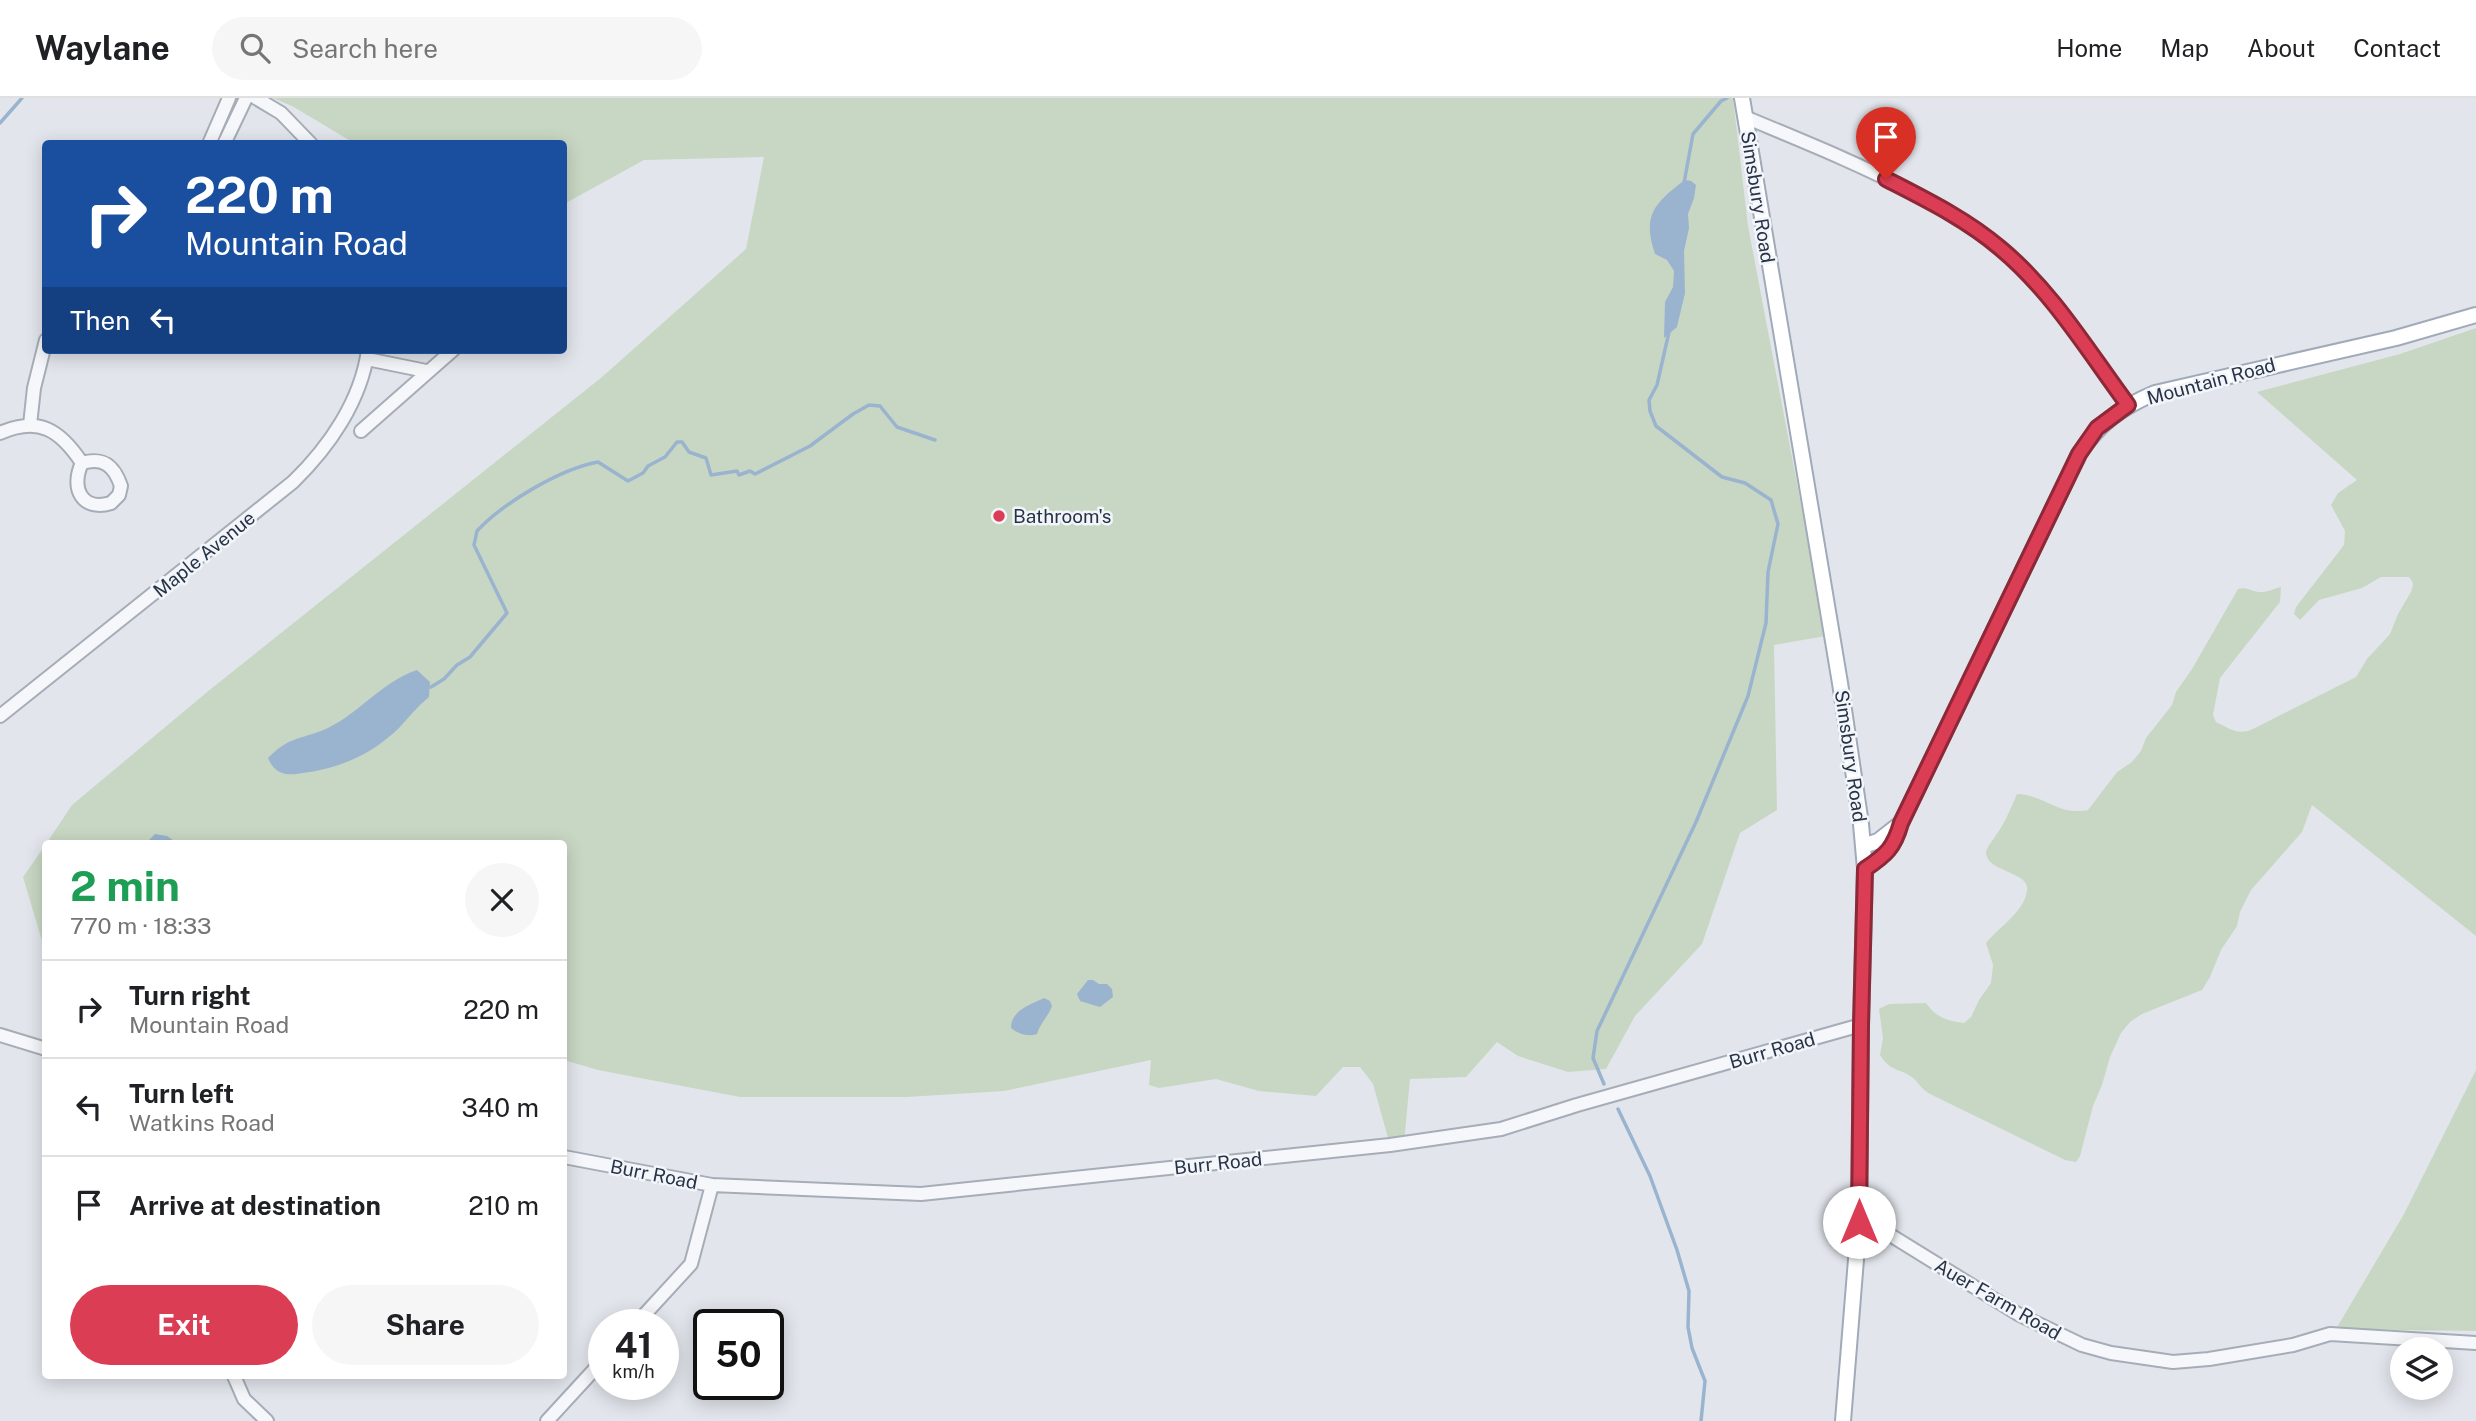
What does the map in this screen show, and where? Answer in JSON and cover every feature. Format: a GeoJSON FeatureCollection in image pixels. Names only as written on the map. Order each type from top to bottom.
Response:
{"type":"FeatureCollection","features":[{"type":"Feature","properties":{"kind":"main road","name":"Simsbury Road"},"geometry":{"type":"LineString","coordinates":[[1742,98],[1840,683],[1865,869],[1859,1222],[1843,1421]]}},
{"type":"Feature","properties":{"kind":"main road","name":"Mountain Road"},"geometry":{"type":"LineString","coordinates":[[1865,869],[1882,858],[1896,842],[1901,823],[2079,454],[2097,428],[2128,405],[2176,387],[2396,338],[2476,315]]}},
{"type":"Feature","properties":{"kind":"main road","name":"Mountain Road"},"geometry":{"type":"LineString","coordinates":[[1863,846],[1878,841],[1901,823]]}},
{"type":"Feature","properties":{"kind":"street"},"geometry":{"type":"LineString","coordinates":[[211,140],[229,98]]}},
{"type":"Feature","properties":{"kind":"street"},"geometry":{"type":"LineString","coordinates":[[226,140],[246,98]]}},
{"type":"Feature","properties":{"kind":"street"},"geometry":{"type":"LineString","coordinates":[[256,98],[282,113],[308,140]]}},
{"type":"Feature","properties":{"kind":"street"},"geometry":{"type":"LineString","coordinates":[[1745,117],[1912,192],[1975,229],[1999,247],[2033,279],[2057,308],[2128,405]]}},
{"type":"Feature","properties":{"kind":"street"},"geometry":{"type":"LineString","coordinates":[[30,425],[34,388],[42,354]]}},
{"type":"Feature","properties":{"kind":"street"},"geometry":{"type":"LineString","coordinates":[[361,430],[448,354]]}},
{"type":"Feature","properties":{"kind":"street","name":"Maple Avenue"},"geometry":{"type":"LineString","coordinates":[[0,716],[301,475],[316,460],[336,432],[352,402],[367,355],[426,371]]}},
{"type":"Feature","properties":{"kind":"street"},"geometry":{"type":"LineString","coordinates":[[0,433],[13,427],[42,426],[57,434],[82,463]]}},
{"type":"Feature","properties":{"kind":"street","name":"Burr Road"},"geometry":{"type":"LineString","coordinates":[[567,1158],[712,1185],[921,1194],[1448,1138],[1501,1129],[1861,1025]]}},
{"type":"Feature","properties":{"kind":"street"},"geometry":{"type":"LineString","coordinates":[[0,1035],[42,1048]]}},
{"type":"Feature","properties":{"kind":"street"},"geometry":{"type":"LineString","coordinates":[[650,1309],[691,1264],[712,1185]]}},
{"type":"Feature","properties":{"kind":"street","name":"Auer Farm Road"},"geometry":{"type":"LineString","coordinates":[[1859,1222],[1887,1233],[2018,1314],[2082,1345],[2111,1353],[2173,1362],[2209,1359],[2293,1345],[2330,1334],[2476,1343]]}},
{"type":"Feature","properties":{"kind":"street"},"geometry":{"type":"LineString","coordinates":[[547,1421],[588,1376]]}},
{"type":"Feature","properties":{"kind":"street"},"geometry":{"type":"LineString","coordinates":[[235,1379],[244,1399],[267,1421]]}},
{"type":"Feature","properties":{"kind":"green space"},"geometry":{"type":"Polygon","coordinates":[[[273,98],[1733,98],[1748,226],[1826,636],[1774,645],[1777,810],[1740,833],[1702,944],[1635,1016],[1606,1069],[1568,1072],[1518,1056],[1497,1042],[1466,1077],[1410,1079],[1404,1143],[1390,1145],[1373,1084],[1360,1067],[1343,1067],[1316,1096],[1259,1091],[1216,1079],[1159,1088],[1149,1085],[1151,1060],[1004,1091],[907,1097],[740,1097],[598,1070],[567,1061],[567,840],[49,840],[72,805],[212,688],[602,377],[746,249],[764,157],[644,160],[567,202],[567,140],[349,140],[292,106],[273,98]]]}},
{"type":"Feature","properties":{"kind":"green space"},"geometry":{"type":"Polygon","coordinates":[[[2476,328],[2476,936],[2312,805],[2302,832],[2251,890],[2240,912],[2237,926],[2221,950],[2202,990],[2142,1014],[2130,1022],[2121,1033],[2110,1057],[2076,1162],[2065,1160],[1930,1094],[1909,1075],[1888,1065],[1880,1055],[1883,1038],[1879,1009],[1889,1004],[1926,1003],[1942,1018],[1964,1023],[1971,1017],[1991,983],[1993,965],[1986,943],[2016,913],[2027,891],[2022,879],[1993,864],[1986,852],[2004,823],[2017,794],[2068,810],[2088,810],[2117,772],[2132,762],[2141,751],[2146,738],[2172,705],[2176,692],[2238,589],[2263,592],[2281,587],[2280,602],[2220,678],[2213,715],[2216,722],[2236,731],[2244,732],[2255,728],[2356,677],[2367,659],[2390,634],[2412,590],[2413,583],[2409,577],[2381,577],[2362,588],[2319,600],[2300,620],[2294,614],[2296,607],[2344,545],[2345,531],[2331,505],[2338,493],[2357,480],[2257,392],[2400,354],[2476,328]]]}},
{"type":"Feature","properties":{"kind":"green space"},"geometry":{"type":"Polygon","coordinates":[[[42,850],[42,941],[23,877],[42,850]]]}},
{"type":"Feature","properties":{"kind":"green space"},"geometry":{"type":"Polygon","coordinates":[[[2476,1070],[2476,1331],[2336,1329],[2404,1214],[2476,1070]]]}},
{"type":"Feature","properties":{"kind":"water"},"geometry":{"type":"Polygon","coordinates":[[[1685,180],[1696,185],[1688,214],[1689,228],[1684,251],[1685,293],[1677,327],[1664,338],[1665,302],[1673,287],[1674,271],[1667,260],[1655,254],[1651,241],[1651,220],[1658,204],[1685,180]]]}},
{"type":"Feature","properties":{"kind":"water"},"geometry":{"type":"Polygon","coordinates":[[[417,670],[430,682],[429,697],[378,745],[355,758],[317,771],[287,774],[278,771],[271,764],[268,758],[281,747],[334,725],[391,683],[417,670]]]}},
{"type":"Feature","properties":{"kind":"water"},"geometry":{"type":"Polygon","coordinates":[[[155,834],[173,840],[149,840],[155,834]]]}},
{"type":"Feature","properties":{"kind":"water"},"geometry":{"type":"Polygon","coordinates":[[[1088,980],[1107,984],[1112,989],[1113,997],[1100,1007],[1080,1001],[1077,994],[1088,980]]]}},
{"type":"Feature","properties":{"kind":"water"},"geometry":{"type":"Polygon","coordinates":[[[1044,998],[1050,1001],[1052,1006],[1037,1034],[1023,1034],[1011,1028],[1018,1012],[1044,998]]]}},
{"type":"Feature","properties":{"kind":"waterway"},"geometry":{"type":"LineString","coordinates":[[0,123],[22,98]]}},
{"type":"Feature","properties":{"kind":"waterway"},"geometry":{"type":"LineString","coordinates":[[1684,183],[1693,134],[1721,101],[1727,98]]}},
{"type":"Feature","properties":{"kind":"waterway"},"geometry":{"type":"LineString","coordinates":[[1604,1084],[1593,1058],[1597,1031],[1696,822],[1748,696],[1766,623],[1768,572],[1778,524],[1771,500],[1745,483],[1722,477],[1656,426],[1649,400],[1657,385],[1669,332]]}},
{"type":"Feature","properties":{"kind":"waterway"},"geometry":{"type":"LineString","coordinates":[[431,687],[470,657],[507,613],[474,545],[477,531],[502,509],[550,480],[598,462],[628,481],[665,457],[677,442],[682,442],[689,452],[706,458],[711,475],[737,471],[739,475],[750,471],[755,474],[810,446],[869,405],[880,406],[897,427],[935,440]]}},
{"type":"Feature","properties":{"kind":"waterway"},"geometry":{"type":"LineString","coordinates":[[1618,1109],[1650,1176],[1689,1291],[1688,1327],[1692,1348],[1705,1381],[1701,1421]]}},
{"type":"Feature","properties":{"kind":"place","name":"Bathroom's"},"geometry":{"type":"Point","coordinates":[999,516]}},
{"type":"Feature","properties":{"kind":"route"},"geometry":{"type":"LineString","coordinates":[[1859,1222],[1865,869],[1882,858],[1896,842],[1901,823],[2079,454],[2097,428],[2128,405],[2057,308],[2026,272],[1975,229],[1886,179]]}}]}
